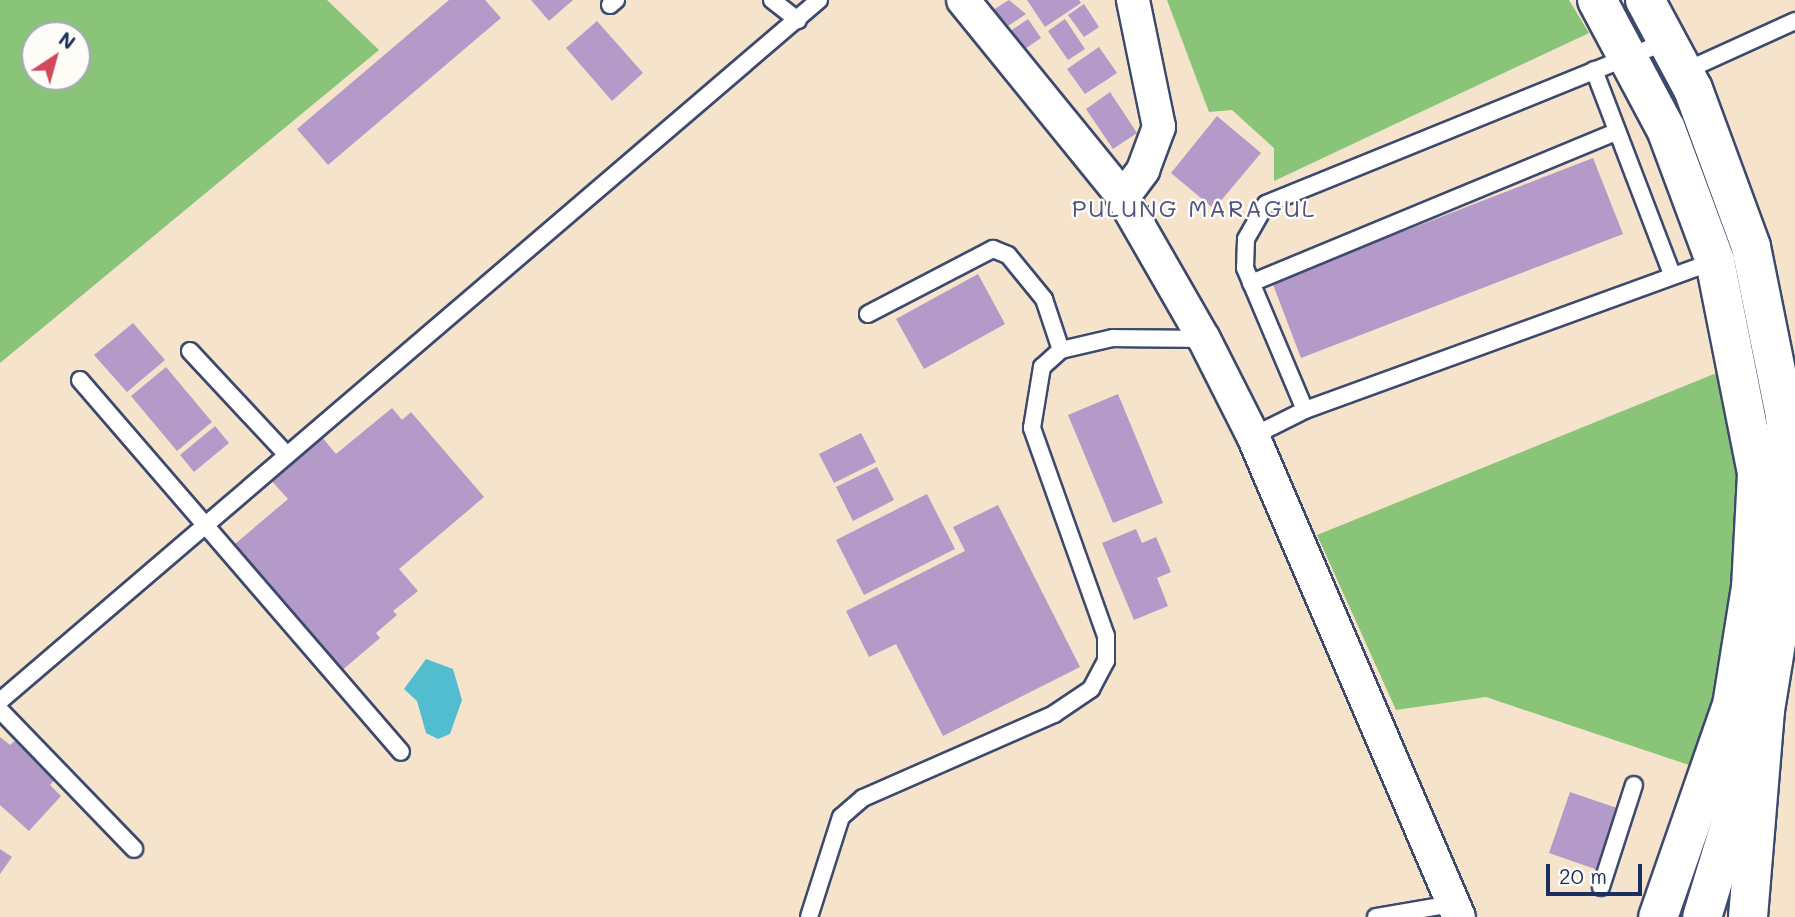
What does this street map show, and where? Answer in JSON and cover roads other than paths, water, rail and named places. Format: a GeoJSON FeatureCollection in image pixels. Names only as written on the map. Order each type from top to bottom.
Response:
{"type":"FeatureCollection","features":[{"type":"Feature","properties":{"kind":"main road"},"geometry":{"type":"LineString","coordinates":[[1597,0],[1611,63],[1666,129],[1715,261],[1748,410],[1757,474],[1755,538],[1732,705],[1658,917]]}},
{"type":"Feature","properties":{"kind":"main road"},"geometry":{"type":"LineString","coordinates":[[1645,0],[1675,57],[1751,247],[1771,338],[1789,452],[1791,561],[1765,710],[1748,917]]}},
{"type":"Feature","properties":{"kind":"main road"},"geometry":{"type":"LineString","coordinates":[[1702,917],[1765,710]]}},
{"type":"Feature","properties":{"kind":"street"},"geometry":{"type":"LineString","coordinates":[[963,0],[1123,197],[1204,339],[1254,436],[1456,910]]}},
{"type":"Feature","properties":{"kind":"street"},"geometry":{"type":"LineString","coordinates":[[1123,197],[1143,170],[1159,127],[1133,0]]}},
{"type":"Feature","properties":{"kind":"lane"},"geometry":{"type":"LineString","coordinates":[[772,0],[798,20]]}},
{"type":"Feature","properties":{"kind":"lane"},"geometry":{"type":"LineString","coordinates":[[0,701],[202,524],[798,20],[818,0]]}},
{"type":"Feature","properties":{"kind":"lane"},"geometry":{"type":"LineString","coordinates":[[1305,410],[1251,283],[1246,239],[1266,204],[1611,63],[1675,57],[1795,21]]}},
{"type":"Feature","properties":{"kind":"lane"},"geometry":{"type":"LineString","coordinates":[[1611,63],[1616,132],[1672,274]]}},
{"type":"Feature","properties":{"kind":"lane"},"geometry":{"type":"LineString","coordinates":[[1251,283],[1616,132]]}},
{"type":"Feature","properties":{"kind":"lane"},"geometry":{"type":"LineString","coordinates":[[868,313],[993,249],[1008,256],[1044,299],[1061,350]]}},
{"type":"Feature","properties":{"kind":"lane"},"geometry":{"type":"LineString","coordinates":[[1254,436],[1305,410],[1672,274],[1715,261]]}},
{"type":"Feature","properties":{"kind":"lane"},"geometry":{"type":"LineString","coordinates":[[809,917],[841,817],[863,798],[1054,714],[1091,689],[1106,661],[1106,636],[1032,428],[1042,367],[1061,350],[1113,338],[1204,339]]}},
{"type":"Feature","properties":{"kind":"lane"},"geometry":{"type":"LineString","coordinates":[[190,351],[285,453]]}},
{"type":"Feature","properties":{"kind":"lane"},"geometry":{"type":"LineString","coordinates":[[80,380],[401,752]]}},
{"type":"Feature","properties":{"kind":"lane"},"geometry":{"type":"LineString","coordinates":[[0,710],[134,849]]}},
{"type":"Feature","properties":{"kind":"lane"},"geometry":{"type":"LineString","coordinates":[[1601,887],[1634,785]]}},
{"type":"Feature","properties":{"kind":"lane"},"geometry":{"type":"LineString","coordinates":[[1376,917],[1456,910]]}},
{"type":"Feature","properties":{"kind":"water"},"geometry":{"type":"Polygon","coordinates":[[[426,659],[453,669],[462,700],[450,734],[438,739],[426,733],[417,701],[404,689],[426,659]]]}},
{"type":"Feature","properties":{"kind":"district","name":"PULUNG MARAGUL"},"geometry":{"type":"Point","coordinates":[1194,208]}}]}
